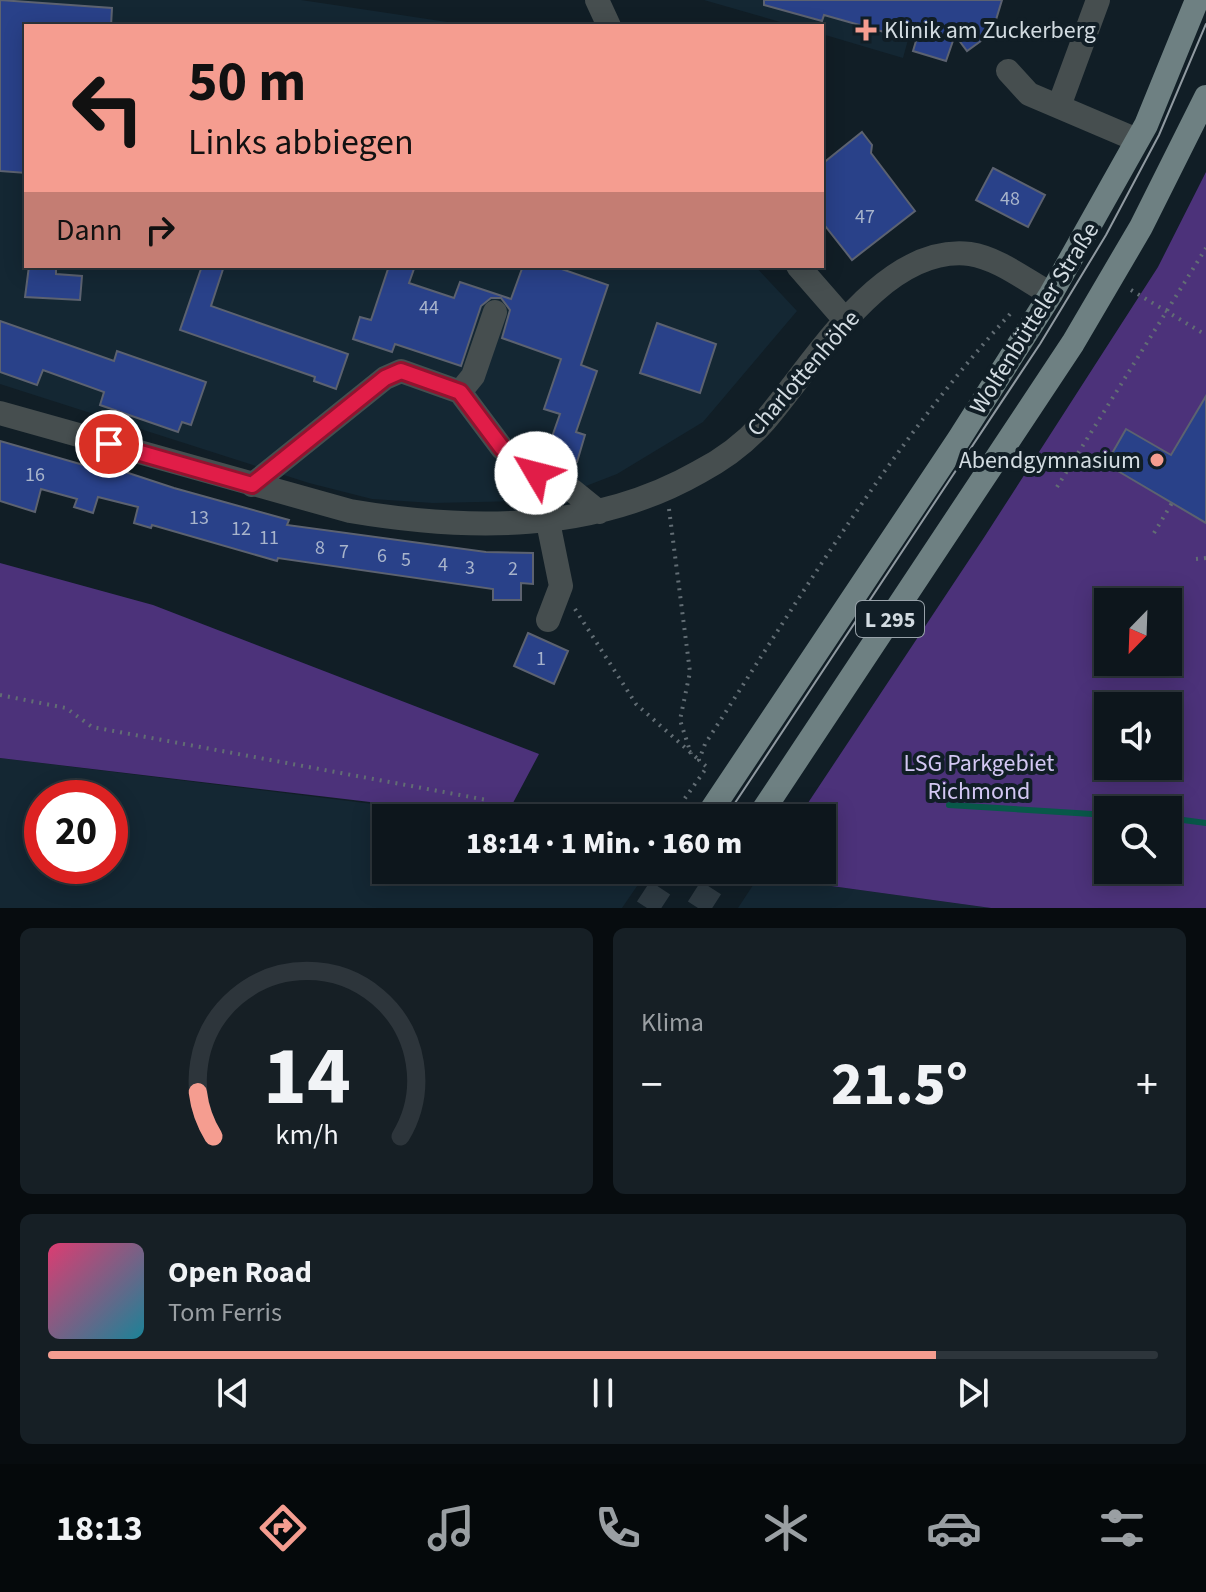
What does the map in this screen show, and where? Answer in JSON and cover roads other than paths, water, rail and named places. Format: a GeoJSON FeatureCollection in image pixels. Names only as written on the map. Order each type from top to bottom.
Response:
{"type":"FeatureCollection","features":[{"type":"Feature","properties":{"kind":"main road","name":"Wolfenbütteler Straße"},"geometry":{"type":"LineString","coordinates":[[715,804],[959,439],[1043,290],[1137,140],[1197,0]]}},
{"type":"Feature","properties":{"kind":"main road","name":"Wolfenbütteler Straße"},"geometry":{"type":"LineString","coordinates":[[767,804],[1073,343],[1149,213],[1206,97]]}},
{"type":"Feature","properties":{"kind":"street"},"geometry":{"type":"LineString","coordinates":[[597,0],[608,24]]}},
{"type":"Feature","properties":{"kind":"street"},"geometry":{"type":"LineString","coordinates":[[1059,106],[1098,0]]}},
{"type":"Feature","properties":{"kind":"street"},"geometry":{"type":"LineString","coordinates":[[1008,71],[1029,94],[1137,140]]}},
{"type":"Feature","properties":{"kind":"street","name":"Charlottenhöhe"},"geometry":{"type":"LineString","coordinates":[[0,413],[350,511],[399,519],[500,524],[548,522],[599,512],[666,489],[731,453],[760,427],[846,321],[907,267],[925,259],[970,254],[994,262],[1043,290]]}},
{"type":"Feature","properties":{"kind":"street"},"geometry":{"type":"LineString","coordinates":[[800,268],[846,321]]}},
{"type":"Feature","properties":{"kind":"street"},"geometry":{"type":"LineString","coordinates":[[460,392],[473,376],[495,312]]}},
{"type":"Feature","properties":{"kind":"street"},"geometry":{"type":"LineString","coordinates":[[252,485],[385,378],[401,371],[460,392],[502,448],[556,485],[573,491],[599,512]]}},
{"type":"Feature","properties":{"kind":"street"},"geometry":{"type":"LineString","coordinates":[[548,522],[561,586],[548,620]]}},
{"type":"Feature","properties":{"kind":"waterway"},"geometry":{"type":"LineString","coordinates":[[949,805],[1094,814]]}},
{"type":"Feature","properties":{"kind":"waterway"},"geometry":{"type":"LineString","coordinates":[[1182,820],[1206,823]]}},
{"type":"Feature","properties":{"kind":"tunnel"},"geometry":{"type":"LineString","coordinates":[[647,908],[663,884]]}},
{"type":"Feature","properties":{"kind":"tunnel"},"geometry":{"type":"LineString","coordinates":[[698,908],[713,884]]}},
{"type":"Feature","properties":{"kind":"tram line"},"geometry":{"type":"LineString","coordinates":[[734,804],[1040,344],[1106,235],[1159,135],[1206,24]]}},
{"type":"Feature","properties":{"kind":"place","name":"Klinik am Zuckerberg"},"geometry":{"type":"Point","coordinates":[866,30]}},
{"type":"Feature","properties":{"kind":"place","name":"Abendgymnasium"},"geometry":{"type":"Point","coordinates":[1157,460]}},
{"type":"Feature","properties":{"kind":"park label","name":"LSG Parkgebiet Richmond"},"geometry":{"type":"Point","coordinates":[979,777]}}]}
